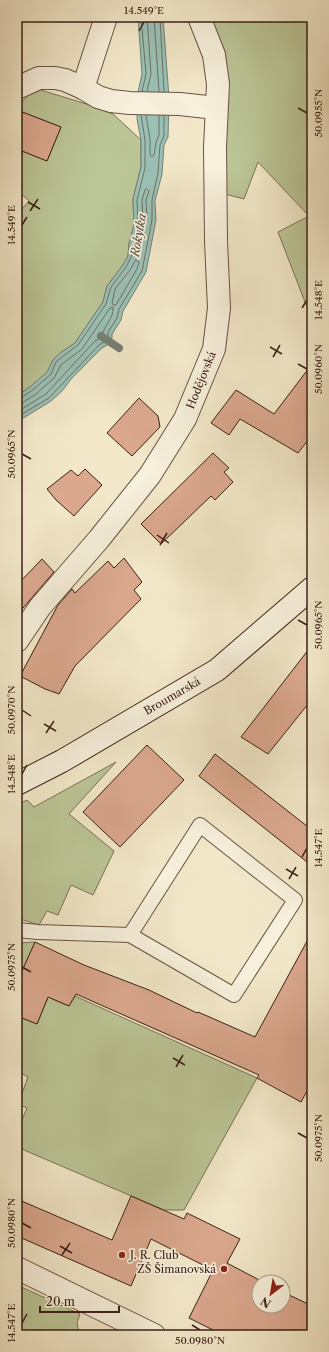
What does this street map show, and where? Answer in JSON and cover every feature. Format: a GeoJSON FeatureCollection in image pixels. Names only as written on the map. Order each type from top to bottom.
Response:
{"type":"FeatureCollection","features":[{"type":"Feature","properties":{"kind":"street"},"geometry":{"type":"LineString","coordinates":[[83,88],[106,17]]}},
{"type":"Feature","properties":{"kind":"street","name":"Hodějovská"},"geometry":{"type":"LineString","coordinates":[[17,641],[40,607],[150,475],[185,419],[214,349],[219,308],[216,241],[216,108],[218,84],[214,55],[200,17]]}},
{"type":"Feature","properties":{"kind":"street"},"geometry":{"type":"LineString","coordinates":[[17,88],[39,78],[60,79],[83,88],[98,97],[111,101],[180,104],[216,108]]}},
{"type":"Feature","properties":{"kind":"street","name":"Broumarská"},"geometry":{"type":"LineString","coordinates":[[17,784],[62,761],[217,670],[312,588]]}},
{"type":"Feature","properties":{"kind":"street"},"geometry":{"type":"LineString","coordinates":[[17,1268],[154,1335]]}},
{"type":"Feature","properties":{"kind":"lane"},"geometry":{"type":"LineString","coordinates":[[17,930],[130,935],[234,995],[295,900],[200,825],[130,935]]}},
{"type":"Feature","properties":{"kind":"green space"},"geometry":{"type":"Polygon","coordinates":[[[212,17],[312,17],[312,320],[278,232],[309,216],[258,162],[244,199],[221,193],[224,91],[212,17]]]}},
{"type":"Feature","properties":{"kind":"green space"},"geometry":{"type":"Polygon","coordinates":[[[34,88],[93,106],[113,114],[141,140],[141,167],[133,199],[134,225],[129,244],[128,256],[107,286],[103,302],[75,343],[60,353],[53,360],[48,372],[17,396],[17,205],[22,209],[29,201],[17,190],[17,149],[47,161],[61,127],[17,110],[17,108],[34,88]]]}},
{"type":"Feature","properties":{"kind":"green space"},"geometry":{"type":"Polygon","coordinates":[[[116,762],[69,814],[114,851],[93,895],[71,885],[58,915],[47,911],[39,925],[17,918],[17,805],[27,800],[34,807],[116,762]]]}},
{"type":"Feature","properties":{"kind":"green space"},"geometry":{"type":"Polygon","coordinates":[[[35,942],[17,982],[17,943],[35,942]]]}},
{"type":"Feature","properties":{"kind":"green space"},"geometry":{"type":"Polygon","coordinates":[[[50,993],[52,999],[69,1006],[75,996],[257,1078],[184,1210],[164,1210],[17,1147],[17,1131],[27,1108],[18,1104],[28,1077],[17,1071],[17,1016],[37,1024],[50,993]]]}},
{"type":"Feature","properties":{"kind":"green space"},"geometry":{"type":"Polygon","coordinates":[[[17,1285],[80,1314],[77,1323],[78,1335],[17,1335],[17,1285]]]}},
{"type":"Feature","properties":{"kind":"water","name":"Rokytka"},"geometry":{"type":"Polygon","coordinates":[[[138,17],[163,17],[169,98],[168,137],[164,145],[162,174],[155,201],[156,220],[146,272],[123,311],[121,320],[112,334],[109,344],[102,348],[51,401],[17,422],[17,396],[47,372],[53,360],[60,353],[75,343],[103,302],[107,286],[128,256],[129,244],[134,225],[133,199],[141,167],[141,140],[137,119],[138,92],[142,74],[138,17]]]}},
{"type":"Feature","properties":{"kind":"building"},"geometry":{"type":"Polygon","coordinates":[[[17,110],[61,127],[47,161],[17,149],[17,110]]]}},
{"type":"Feature","properties":{"kind":"building"},"geometry":{"type":"Polygon","coordinates":[[[312,364],[312,435],[298,453],[240,419],[229,435],[211,423],[236,390],[274,414],[312,364]]]}},
{"type":"Feature","properties":{"kind":"building"},"geometry":{"type":"Polygon","coordinates":[[[139,398],[158,416],[160,427],[132,456],[107,433],[139,398]]]}},
{"type":"Feature","properties":{"kind":"building"},"geometry":{"type":"Polygon","coordinates":[[[213,453],[229,468],[224,472],[233,482],[215,500],[211,496],[161,544],[141,524],[213,453]]]}},
{"type":"Feature","properties":{"kind":"building"},"geometry":{"type":"Polygon","coordinates":[[[85,469],[102,485],[74,516],[56,500],[47,489],[71,470],[78,476],[85,469]]]}},
{"type":"Feature","properties":{"kind":"building"},"geometry":{"type":"Polygon","coordinates":[[[124,558],[142,582],[134,590],[141,599],[75,666],[59,694],[45,689],[20,676],[58,605],[72,589],[75,593],[108,561],[114,568],[124,558]]]}},
{"type":"Feature","properties":{"kind":"building"},"geometry":{"type":"Polygon","coordinates":[[[42,559],[54,572],[17,615],[17,585],[42,559]]]}},
{"type":"Feature","properties":{"kind":"building"},"geometry":{"type":"Polygon","coordinates":[[[312,645],[312,699],[268,754],[241,737],[312,645]]]}},
{"type":"Feature","properties":{"kind":"building"},"geometry":{"type":"Polygon","coordinates":[[[147,745],[184,780],[120,847],[83,812],[147,745]]]}},
{"type":"Feature","properties":{"kind":"building"},"geometry":{"type":"Polygon","coordinates":[[[215,754],[312,830],[312,866],[199,776],[215,754]]]}},
{"type":"Feature","properties":{"kind":"building"},"geometry":{"type":"Polygon","coordinates":[[[312,932],[312,1082],[301,1102],[257,1078],[259,1075],[76,994],[69,1006],[48,997],[37,1024],[17,1016],[17,982],[35,942],[84,965],[149,990],[197,1013],[198,1012],[255,1037],[312,932]]]}},
{"type":"Feature","properties":{"kind":"building"},"geometry":{"type":"Polygon","coordinates":[[[131,1196],[184,1219],[187,1213],[240,1239],[227,1263],[251,1276],[251,1314],[291,1314],[291,1296],[312,1306],[312,1335],[223,1335],[189,1318],[213,1270],[151,1239],[131,1286],[17,1236],[17,1199],[112,1240],[131,1196]]]}},
{"type":"Feature","properties":{"kind":"waterway"},"geometry":{"type":"LineString","coordinates":[[101,336],[119,348]]}},
{"type":"Feature","properties":{"kind":"place","name":"J. R. Club"},"geometry":{"type":"Point","coordinates":[122,1255]}},
{"type":"Feature","properties":{"kind":"place","name":"ZŠ Šimanovská"},"geometry":{"type":"Point","coordinates":[224,1269]}}]}
